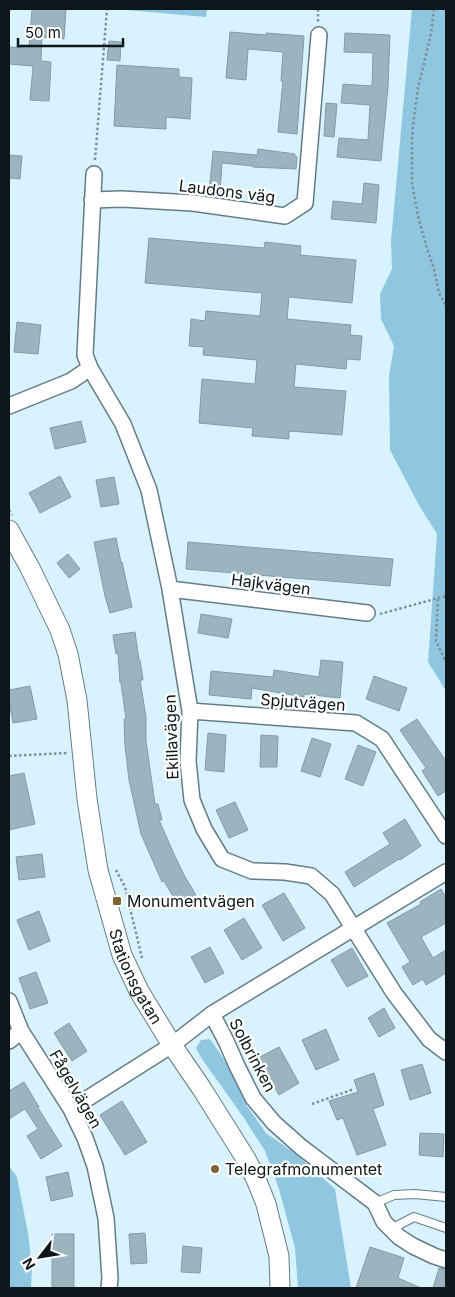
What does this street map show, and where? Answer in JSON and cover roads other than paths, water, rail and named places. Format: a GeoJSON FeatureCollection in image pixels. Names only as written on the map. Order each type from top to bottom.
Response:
{"type":"FeatureCollection","features":[{"type":"Feature","properties":{"kind":"street","name":"Laudons väg"},"geometry":{"type":"LineString","coordinates":[[92,200],[193,203],[285,216],[305,204],[319,35]]}},
{"type":"Feature","properties":{"kind":"street","name":"Ekillavägen"},"geometry":{"type":"LineString","coordinates":[[94,174],[85,355],[90,368],[123,424],[149,490],[170,589],[190,711],[188,760],[192,800],[204,830],[222,859],[252,871],[285,872],[311,876],[332,894],[394,993],[429,1039],[446,1052]]}},
{"type":"Feature","properties":{"kind":"street"},"geometry":{"type":"LineString","coordinates":[[9,406],[71,381],[90,368]]}},
{"type":"Feature","properties":{"kind":"street","name":"Stationsgatan"},"geometry":{"type":"LineString","coordinates":[[11,524],[60,630],[65,646],[77,700],[93,844],[109,913],[122,955],[139,991],[246,1159],[256,1179],[266,1204],[279,1256],[280,1288]]}},
{"type":"Feature","properties":{"kind":"street","name":"Hajkvägen"},"geometry":{"type":"LineString","coordinates":[[170,589],[367,613]]}},
{"type":"Feature","properties":{"kind":"street","name":"Spjutvägen"},"geometry":{"type":"LineString","coordinates":[[190,711],[356,724],[382,739],[446,836]]}},
{"type":"Feature","properties":{"kind":"street"},"geometry":{"type":"LineString","coordinates":[[71,1109],[172,1045],[212,1014],[446,872]]}},
{"type":"Feature","properties":{"kind":"street","name":"Fågelvägen"},"geometry":{"type":"LineString","coordinates":[[9,1001],[21,1032],[71,1109],[85,1138],[95,1166],[106,1218],[109,1288]]}},
{"type":"Feature","properties":{"kind":"street","name":"Solbrinken"},"geometry":{"type":"LineString","coordinates":[[212,1014],[253,1098],[274,1123],[301,1147],[375,1203],[384,1222],[399,1237],[412,1246],[446,1260]]}},
{"type":"Feature","properties":{"kind":"street"},"geometry":{"type":"LineString","coordinates":[[9,1041],[21,1032]]}},
{"type":"Feature","properties":{"kind":"lane"},"geometry":{"type":"LineString","coordinates":[[375,1203],[401,1195],[415,1194],[446,1197]]}},
{"type":"Feature","properties":{"kind":"lane"},"geometry":{"type":"LineString","coordinates":[[391,1229],[414,1217],[446,1228]]}},
{"type":"Feature","properties":{"kind":"place","name":"Monumentvägen"},"geometry":{"type":"Point","coordinates":[117,901]}},
{"type":"Feature","properties":{"kind":"place","name":"Telegrafmonumentet"},"geometry":{"type":"Point","coordinates":[215,1169]}}]}
